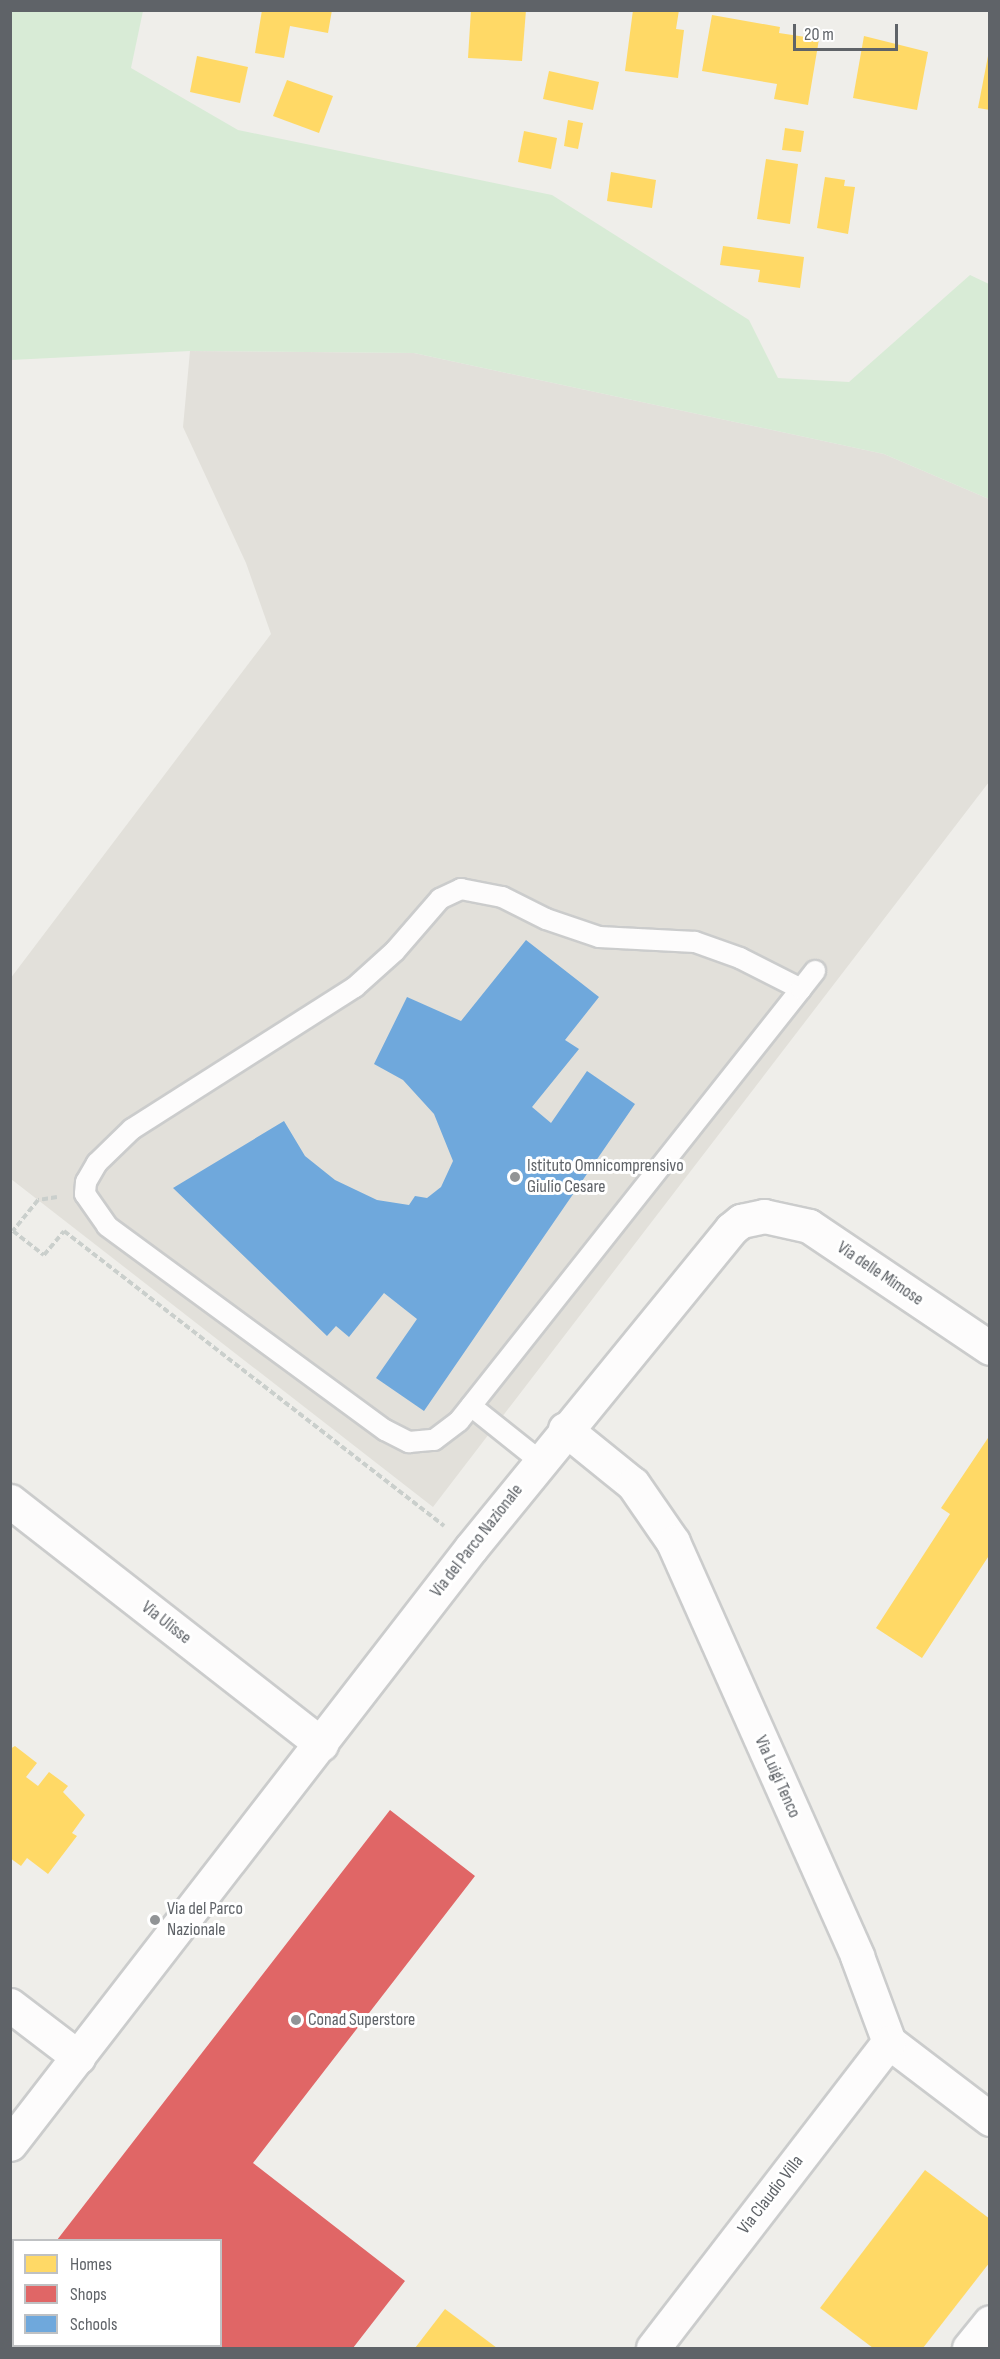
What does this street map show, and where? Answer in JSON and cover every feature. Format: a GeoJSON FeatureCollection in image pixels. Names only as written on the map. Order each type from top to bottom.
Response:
{"type":"FeatureCollection","features":[{"type":"Feature","properties":{"kind":"street","name":"Via del Parco Nazionale"},"geometry":{"type":"LineString","coordinates":[[10,2144],[471,1548],[566,1429],[722,1239],[741,1221],[764,1216]]}},
{"type":"Feature","properties":{"kind":"street","name":"Via delle Mimose"},"geometry":{"type":"LineString","coordinates":[[764,1216],[809,1226],[990,1348]]}},
{"type":"Feature","properties":{"kind":"street","name":"Via Luigi Tenco"},"geometry":{"type":"LineString","coordinates":[[566,1429],[633,1484],[673,1542],[857,1956],[889,2042]]}},
{"type":"Feature","properties":{"kind":"street","name":"Via Ulisse"},"geometry":{"type":"LineString","coordinates":[[10,1501],[321,1744]]}},
{"type":"Feature","properties":{"kind":"street"},"geometry":{"type":"LineString","coordinates":[[10,2005],[78,2057]]}},
{"type":"Feature","properties":{"kind":"street"},"geometry":{"type":"LineString","coordinates":[[889,2042],[990,2119]]}},
{"type":"Feature","properties":{"kind":"street","name":"Via Claudio Villa"},"geometry":{"type":"LineString","coordinates":[[653,2349],[889,2042]]}},
{"type":"Feature","properties":{"kind":"street"},"geometry":{"type":"LineString","coordinates":[[969,2349],[990,2322]]}},
{"type":"Feature","properties":{"kind":"lane"},"geometry":{"type":"LineString","coordinates":[[801,989],[740,958],[694,942],[598,937],[546,919],[502,897],[461,889],[440,899],[395,951],[355,987],[132,1129],[97,1163],[86,1182],[85,1194],[107,1226],[396,1437],[421,1443],[434,1440],[459,1421],[801,989],[815,971]]}},
{"type":"Feature","properties":{"kind":"lane"},"geometry":{"type":"LineString","coordinates":[[471,1406],[540,1461]]}},
{"type":"Feature","properties":{"kind":"path"},"geometry":{"type":"LineString","coordinates":[[85,1194],[38,1200],[13,1231],[44,1255],[64,1231],[471,1548]]}},
{"type":"Feature","properties":{"kind":"shaded area"},"geometry":{"type":"Polygon","coordinates":[[[190,351],[414,353],[884,454],[989,499],[989,782],[433,1507],[11,1179],[10,979],[271,634],[246,563],[183,427],[190,351]]]}},
{"type":"Feature","properties":{"kind":"green space"},"geometry":{"type":"Polygon","coordinates":[[[11,10],[143,11],[131,68],[238,130],[552,195],[749,320],[778,378],[849,382],[970,275],[989,284],[989,499],[884,454],[414,353],[190,351],[11,360],[11,10]]]}},
{"type":"Feature","properties":{"kind":"building: Homes"},"geometry":{"type":"Polygon","coordinates":[[[262,10],[332,10],[328,33],[290,26],[284,58],[255,53],[262,10]]]}},
{"type":"Feature","properties":{"kind":"building: Homes"},"geometry":{"type":"Polygon","coordinates":[[[471,10],[526,10],[522,61],[468,58],[471,10]]]}},
{"type":"Feature","properties":{"kind":"building: Homes"},"geometry":{"type":"Polygon","coordinates":[[[633,10],[679,10],[676,29],[684,30],[678,78],[625,71],[633,10]]]}},
{"type":"Feature","properties":{"kind":"building: Homes"},"geometry":{"type":"Polygon","coordinates":[[[712,15],[780,27],[779,33],[819,39],[808,105],[774,99],[777,84],[702,71],[712,15]]]}},
{"type":"Feature","properties":{"kind":"building: Homes"},"geometry":{"type":"Polygon","coordinates":[[[864,36],[928,52],[917,110],[853,98],[864,36]]]}},
{"type":"Feature","properties":{"kind":"building: Homes"},"geometry":{"type":"Polygon","coordinates":[[[197,56],[248,67],[240,103],[190,92],[197,56]]]}},
{"type":"Feature","properties":{"kind":"building: Homes"},"geometry":{"type":"Polygon","coordinates":[[[988,56],[990,56],[990,110],[978,108],[988,56]]]}},
{"type":"Feature","properties":{"kind":"building: Homes"},"geometry":{"type":"Polygon","coordinates":[[[549,71],[599,82],[593,110],[543,99],[549,71]]]}},
{"type":"Feature","properties":{"kind":"building: Homes"},"geometry":{"type":"Polygon","coordinates":[[[287,80],[333,96],[319,133],[273,116],[287,80]]]}},
{"type":"Feature","properties":{"kind":"building: Homes"},"geometry":{"type":"Polygon","coordinates":[[[568,120],[583,123],[578,149],[564,146],[568,120]]]}},
{"type":"Feature","properties":{"kind":"building: Homes"},"geometry":{"type":"Polygon","coordinates":[[[785,128],[804,131],[801,152],[782,150],[785,128]]]}},
{"type":"Feature","properties":{"kind":"building: Homes"},"geometry":{"type":"Polygon","coordinates":[[[524,131],[557,138],[551,169],[518,162],[524,131]]]}},
{"type":"Feature","properties":{"kind":"building: Homes"},"geometry":{"type":"Polygon","coordinates":[[[766,159],[798,164],[790,224],[757,219],[766,159]]]}},
{"type":"Feature","properties":{"kind":"building: Homes"},"geometry":{"type":"Polygon","coordinates":[[[611,172],[656,180],[652,208],[607,201],[611,172]]]}},
{"type":"Feature","properties":{"kind":"building: Homes"},"geometry":{"type":"Polygon","coordinates":[[[825,177],[845,180],[844,186],[855,187],[848,234],[817,228],[825,177]]]}},
{"type":"Feature","properties":{"kind":"building: Homes"},"geometry":{"type":"Polygon","coordinates":[[[723,246],[804,257],[800,288],[758,282],[760,270],[720,265],[723,246]]]}},
{"type":"Feature","properties":{"kind":"building: Homes"},"geometry":{"type":"Polygon","coordinates":[[[990,1435],[990,1554],[922,1658],[876,1628],[950,1514],[941,1508],[990,1435]]]}},
{"type":"Feature","properties":{"kind":"building: Homes"},"geometry":{"type":"Polygon","coordinates":[[[15,1746],[37,1763],[26,1777],[38,1786],[49,1772],[68,1786],[63,1792],[85,1815],[72,1833],[77,1836],[48,1874],[27,1858],[21,1866],[10,1858],[10,1749],[15,1746]]]}},
{"type":"Feature","properties":{"kind":"building: Homes"},"geometry":{"type":"Polygon","coordinates":[[[925,2170],[990,2219],[990,2262],[923,2348],[873,2348],[820,2308],[925,2170]]]}},
{"type":"Feature","properties":{"kind":"building: Homes"},"geometry":{"type":"Polygon","coordinates":[[[445,2309],[497,2348],[415,2348],[445,2309]]]}},
{"type":"Feature","properties":{"kind":"building: Shops","name":"Conad Superstore"},"geometry":{"type":"Polygon","coordinates":[[[390,1810],[475,1876],[253,2163],[405,2281],[353,2348],[18,2348],[16,2347],[222,2347],[222,2239],[58,2239],[390,1810]]]}},
{"type":"Feature","properties":{"kind":"building: Shops"},"geometry":{"type":"Polygon","coordinates":[[[12,2320],[12,2344],[10,2342],[12,2320]]]}},
{"type":"Feature","properties":{"kind":"building: Schools","name":"Istituto Omnicomprensivo Giulio Cesare"},"geometry":{"type":"Polygon","coordinates":[[[526,940],[599,997],[565,1040],[579,1049],[532,1107],[551,1123],[587,1071],[635,1104],[424,1411],[376,1378],[417,1319],[384,1293],[349,1337],[336,1326],[327,1336],[173,1188],[284,1121],[305,1156],[335,1180],[377,1200],[409,1205],[415,1196],[427,1198],[441,1187],[453,1161],[434,1114],[403,1080],[374,1064],[407,997],[461,1021],[526,940]]]}},
{"type":"Feature","properties":{"kind":"place","name":"Istituto Omnicomprensivo Giulio Cesare"},"geometry":{"type":"Point","coordinates":[515,1177]}},
{"type":"Feature","properties":{"kind":"place","name":"Via del Parco Nazionale"},"geometry":{"type":"Point","coordinates":[155,1920]}},
{"type":"Feature","properties":{"kind":"place","name":"Conad Superstore"},"geometry":{"type":"Point","coordinates":[296,2020]}}]}
